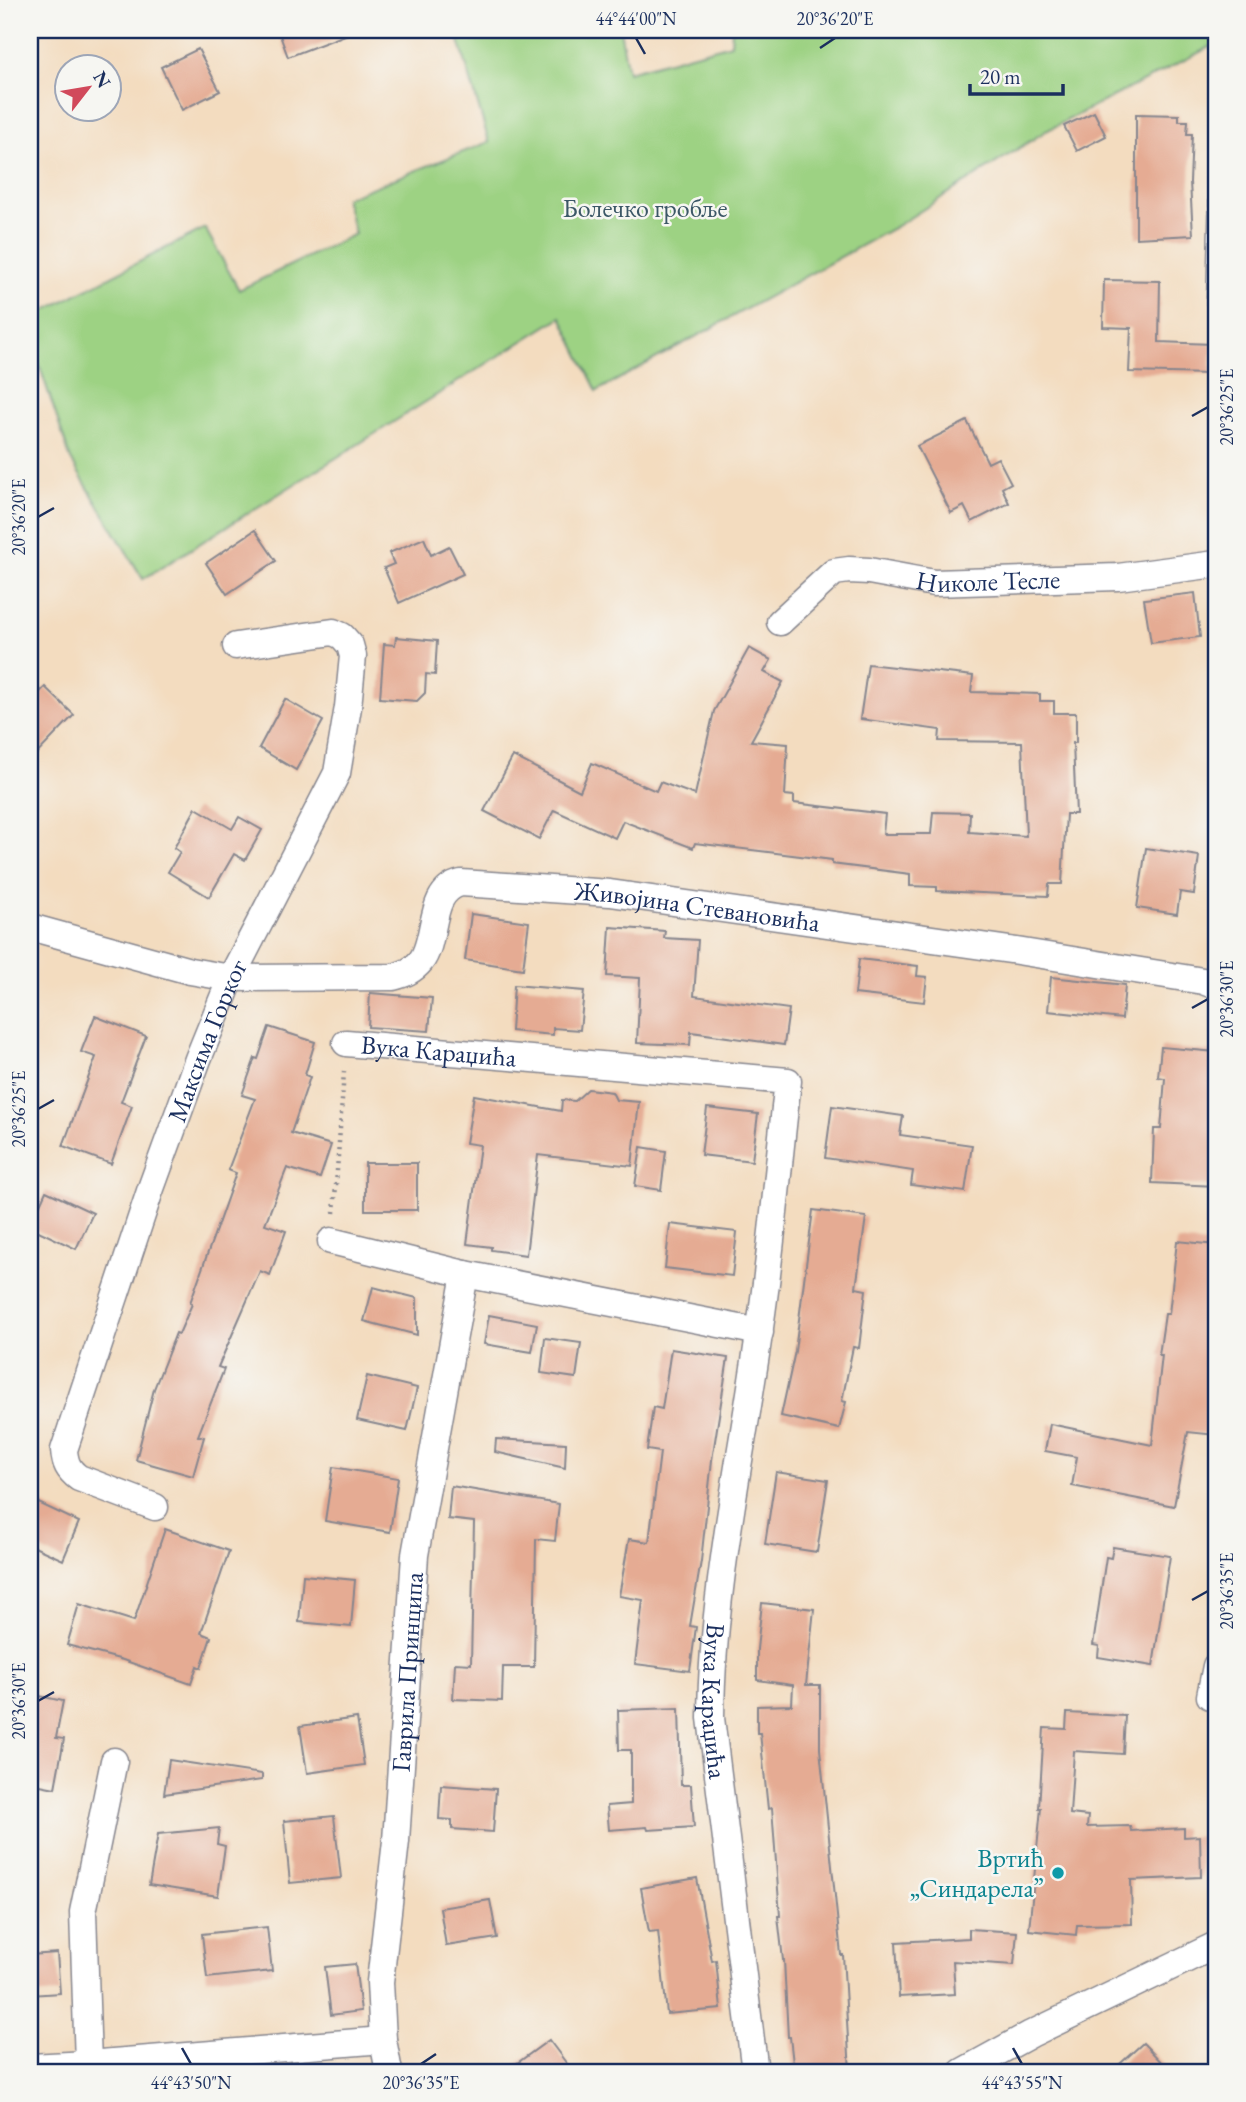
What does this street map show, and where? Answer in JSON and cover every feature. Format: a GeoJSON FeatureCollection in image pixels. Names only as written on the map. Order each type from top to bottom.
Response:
{"type":"FeatureCollection","features":[{"type":"Feature","properties":{"kind":"street","name":"Николе Тесле"},"geometry":{"type":"LineString","coordinates":[[780,622],[834,572],[849,570],[934,583],[971,583],[1118,577],[1216,564]]}},
{"type":"Feature","properties":{"kind":"street","name":"Максима Горког"},"geometry":{"type":"LineString","coordinates":[[155,1507],[79,1478],[70,1471],[64,1461],[64,1450],[150,1191],[198,1059],[231,978],[337,773],[353,667],[350,645],[334,632],[236,646]]}},
{"type":"Feature","properties":{"kind":"street","name":"Живојина Стевановића"},"geometry":{"type":"LineString","coordinates":[[30,927],[190,971],[231,978],[393,977],[405,974],[422,960],[439,903],[446,890],[453,884],[461,883],[610,893],[1004,949],[1202,981],[1216,986]]}},
{"type":"Feature","properties":{"kind":"street","name":"Вука Караџића"},"geometry":{"type":"LineString","coordinates":[[346,1043],[788,1081],[760,1332],[721,1577],[711,1676],[711,1718],[755,2072]]}},
{"type":"Feature","properties":{"kind":"street"},"geometry":{"type":"LineString","coordinates":[[331,1241],[465,1275],[760,1332]]}},
{"type":"Feature","properties":{"kind":"street","name":"Гаврила Принципа"},"geometry":{"type":"LineString","coordinates":[[389,2072],[383,2040],[380,1982],[396,1842],[415,1555],[465,1275]]}},
{"type":"Feature","properties":{"kind":"street"},"geometry":{"type":"LineString","coordinates":[[1210,1696],[1216,1666]]}},
{"type":"Feature","properties":{"kind":"street"},"geometry":{"type":"LineString","coordinates":[[88,2064],[83,1913],[114,1761]]}},
{"type":"Feature","properties":{"kind":"street"},"geometry":{"type":"LineString","coordinates":[[962,2072],[1031,2034],[1216,1945]]}},
{"type":"Feature","properties":{"kind":"street"},"geometry":{"type":"LineString","coordinates":[[30,2067],[383,2040]]}},
{"type":"Feature","properties":{"kind":"lane"},"geometry":{"type":"LineString","coordinates":[[1213,304],[1216,189]]}},
{"type":"Feature","properties":{"kind":"path","name":"Вука Караџића"},"geometry":{"type":"LineString","coordinates":[[331,1241],[346,1043]]}},
{"type":"Feature","properties":{"kind":"green space","name":"Болечко гробље"},"geometry":{"type":"Polygon","coordinates":[[[456,30],[620,30],[628,72],[731,44],[732,30],[1216,30],[1216,44],[1046,131],[897,226],[597,391],[561,317],[143,579],[71,460],[30,337],[30,318],[205,228],[239,290],[355,234],[345,198],[489,142],[456,30]]]}},
{"type":"Feature","properties":{"kind":"building"},"geometry":{"type":"Polygon","coordinates":[[[278,30],[353,30],[353,32],[288,57],[278,30]]]}},
{"type":"Feature","properties":{"kind":"building"},"geometry":{"type":"Polygon","coordinates":[[[198,49],[220,91],[182,110],[161,67],[198,49]]]}},
{"type":"Feature","properties":{"kind":"building"},"geometry":{"type":"Polygon","coordinates":[[[1094,112],[1106,136],[1077,151],[1064,126],[1094,112]]]}},
{"type":"Feature","properties":{"kind":"building"},"geometry":{"type":"Polygon","coordinates":[[[1136,114],[1179,115],[1179,121],[1188,121],[1187,134],[1192,134],[1190,182],[1193,235],[1136,238],[1136,114]]]}},
{"type":"Feature","properties":{"kind":"building"},"geometry":{"type":"Polygon","coordinates":[[[1104,280],[1160,281],[1159,342],[1212,344],[1211,374],[1129,372],[1131,328],[1103,327],[1104,280]]]}},
{"type":"Feature","properties":{"kind":"building"},"geometry":{"type":"Polygon","coordinates":[[[967,421],[988,463],[998,458],[1011,483],[1002,488],[1009,503],[972,522],[964,506],[951,513],[917,446],[967,421]]]}},
{"type":"Feature","properties":{"kind":"building"},"geometry":{"type":"Polygon","coordinates":[[[255,530],[276,561],[227,594],[206,563],[255,530]]]}},
{"type":"Feature","properties":{"kind":"building"},"geometry":{"type":"Polygon","coordinates":[[[424,538],[431,555],[449,546],[463,574],[399,603],[384,568],[394,564],[389,553],[424,538]]]}},
{"type":"Feature","properties":{"kind":"building"},"geometry":{"type":"Polygon","coordinates":[[[1195,593],[1200,637],[1151,643],[1144,599],[1195,593]]]}},
{"type":"Feature","properties":{"kind":"building"},"geometry":{"type":"Polygon","coordinates":[[[396,637],[437,641],[435,675],[426,674],[425,693],[417,701],[380,698],[384,644],[395,645],[396,637]]]}},
{"type":"Feature","properties":{"kind":"building"},"geometry":{"type":"Polygon","coordinates":[[[749,648],[771,660],[764,672],[783,682],[751,741],[788,744],[785,795],[794,796],[794,803],[885,814],[883,834],[931,834],[933,812],[970,813],[969,832],[1026,836],[1022,742],[939,741],[940,730],[860,719],[868,664],[973,676],[971,692],[1040,694],[1040,701],[1054,701],[1054,713],[1076,713],[1076,743],[1073,743],[1076,814],[1066,814],[1062,884],[1049,884],[1048,896],[937,891],[937,887],[910,886],[910,874],[832,864],[832,860],[695,843],[693,848],[623,821],[615,838],[554,810],[539,839],[484,811],[513,756],[580,791],[592,763],[656,791],[660,782],[695,795],[714,711],[749,648]]]}},
{"type":"Feature","properties":{"kind":"building"},"geometry":{"type":"Polygon","coordinates":[[[45,687],[74,715],[30,761],[30,702],[45,687]]]}},
{"type":"Feature","properties":{"kind":"building"},"geometry":{"type":"Polygon","coordinates":[[[285,699],[323,721],[296,770],[259,748],[285,699]]]}},
{"type":"Feature","properties":{"kind":"building"},"geometry":{"type":"Polygon","coordinates":[[[196,808],[232,829],[239,817],[262,830],[245,860],[234,854],[209,897],[168,872],[180,852],[174,848],[196,808]]]}},
{"type":"Feature","properties":{"kind":"building"},"geometry":{"type":"Polygon","coordinates":[[[1146,848],[1199,856],[1194,894],[1180,892],[1177,914],[1137,908],[1146,848]]]}},
{"type":"Feature","properties":{"kind":"building"},"geometry":{"type":"Polygon","coordinates":[[[471,914],[529,922],[523,969],[465,960],[471,914]]]}},
{"type":"Feature","properties":{"kind":"building"},"geometry":{"type":"Polygon","coordinates":[[[610,927],[665,931],[664,938],[698,940],[694,996],[789,1009],[784,1045],[691,1032],[690,1045],[637,1043],[640,978],[607,976],[610,927]]]}},
{"type":"Feature","properties":{"kind":"building"},"geometry":{"type":"Polygon","coordinates":[[[859,959],[918,966],[917,976],[927,977],[924,1002],[855,994],[859,959]]]}},
{"type":"Feature","properties":{"kind":"building"},"geometry":{"type":"Polygon","coordinates":[[[1051,977],[1125,985],[1122,1019],[1048,1011],[1051,977]]]}},
{"type":"Feature","properties":{"kind":"building"},"geometry":{"type":"Polygon","coordinates":[[[514,985],[584,991],[580,1030],[553,1028],[553,1035],[511,1031],[514,985]]]}},
{"type":"Feature","properties":{"kind":"building"},"geometry":{"type":"Polygon","coordinates":[[[370,993],[432,998],[429,1031],[368,1027],[370,993]]]}},
{"type":"Feature","properties":{"kind":"building"},"geometry":{"type":"Polygon","coordinates":[[[95,1016],[146,1036],[121,1102],[132,1106],[111,1164],[63,1146],[96,1057],[81,1052],[95,1016]]]}},
{"type":"Feature","properties":{"kind":"building"},"geometry":{"type":"Polygon","coordinates":[[[269,1027],[315,1042],[305,1075],[310,1077],[291,1133],[331,1145],[320,1178],[287,1168],[265,1224],[286,1231],[270,1275],[260,1271],[218,1367],[224,1369],[198,1436],[204,1437],[193,1476],[136,1460],[154,1389],[176,1333],[179,1334],[192,1304],[190,1303],[236,1173],[228,1170],[255,1099],[242,1095],[269,1027]]]}},
{"type":"Feature","properties":{"kind":"building"},"geometry":{"type":"Polygon","coordinates":[[[1161,1047],[1216,1052],[1216,1186],[1152,1183],[1154,1129],[1161,1129],[1165,1078],[1158,1077],[1161,1047]]]}},
{"type":"Feature","properties":{"kind":"building"},"geometry":{"type":"Polygon","coordinates":[[[588,1089],[612,1092],[616,1100],[639,1102],[632,1166],[538,1155],[526,1255],[467,1244],[480,1145],[466,1143],[474,1095],[561,1111],[562,1100],[575,1101],[588,1089]]]}},
{"type":"Feature","properties":{"kind":"building"},"geometry":{"type":"Polygon","coordinates":[[[832,1106],[903,1116],[900,1135],[972,1145],[965,1192],[911,1185],[913,1171],[825,1158],[832,1106]]]}},
{"type":"Feature","properties":{"kind":"building"},"geometry":{"type":"Polygon","coordinates":[[[707,1108],[758,1114],[752,1161],[701,1155],[707,1108]]]}},
{"type":"Feature","properties":{"kind":"building"},"geometry":{"type":"Polygon","coordinates":[[[641,1147],[666,1151],[661,1190],[635,1186],[641,1147]]]}},
{"type":"Feature","properties":{"kind":"building"},"geometry":{"type":"Polygon","coordinates":[[[365,1163],[417,1163],[417,1210],[365,1210],[365,1163]]]}},
{"type":"Feature","properties":{"kind":"building"},"geometry":{"type":"Polygon","coordinates":[[[46,1191],[93,1213],[76,1249],[30,1227],[46,1191]]]}},
{"type":"Feature","properties":{"kind":"building"},"geometry":{"type":"Polygon","coordinates":[[[813,1210],[866,1217],[856,1288],[866,1290],[859,1348],[853,1347],[842,1401],[846,1402],[839,1429],[781,1416],[795,1351],[813,1210]]]}},
{"type":"Feature","properties":{"kind":"building"},"geometry":{"type":"Polygon","coordinates":[[[670,1224],[737,1232],[732,1276],[665,1268],[670,1224]]]}},
{"type":"Feature","properties":{"kind":"building"},"geometry":{"type":"Polygon","coordinates":[[[1177,1241],[1216,1245],[1216,1435],[1188,1432],[1174,1506],[1072,1486],[1077,1457],[1045,1451],[1050,1424],[1152,1445],[1162,1355],[1159,1355],[1165,1314],[1169,1314],[1177,1241]]]}},
{"type":"Feature","properties":{"kind":"building"},"geometry":{"type":"Polygon","coordinates":[[[373,1287],[417,1298],[417,1335],[364,1321],[373,1287]]]}},
{"type":"Feature","properties":{"kind":"building"},"geometry":{"type":"Polygon","coordinates":[[[489,1315],[537,1324],[532,1352],[484,1344],[489,1315]]]}},
{"type":"Feature","properties":{"kind":"building"},"geometry":{"type":"Polygon","coordinates":[[[545,1338],[581,1343],[576,1378],[541,1373],[545,1338]]]}},
{"type":"Feature","properties":{"kind":"building"},"geometry":{"type":"Polygon","coordinates":[[[671,1349],[728,1358],[690,1626],[696,1627],[690,1671],[635,1664],[643,1600],[619,1596],[629,1539],[649,1542],[660,1452],[647,1450],[653,1407],[662,1409],[671,1349]]]}},
{"type":"Feature","properties":{"kind":"building"},"geometry":{"type":"Polygon","coordinates":[[[367,1376],[417,1388],[407,1431],[357,1420],[367,1376]]]}},
{"type":"Feature","properties":{"kind":"building"},"geometry":{"type":"Polygon","coordinates":[[[496,1439],[566,1443],[565,1468],[495,1452],[496,1439]]]}},
{"type":"Feature","properties":{"kind":"building"},"geometry":{"type":"Polygon","coordinates":[[[333,1467],[398,1478],[390,1532],[325,1521],[333,1467]]]}},
{"type":"Feature","properties":{"kind":"building"},"geometry":{"type":"Polygon","coordinates":[[[776,1472],[828,1480],[817,1552],[765,1544],[776,1472]]]}},
{"type":"Feature","properties":{"kind":"building"},"geometry":{"type":"Polygon","coordinates":[[[451,1486],[559,1504],[555,1541],[536,1539],[534,1667],[503,1667],[502,1701],[453,1699],[455,1663],[471,1664],[474,1522],[448,1519],[451,1486]]]}},
{"type":"Feature","properties":{"kind":"building"},"geometry":{"type":"Polygon","coordinates":[[[30,1499],[79,1522],[63,1560],[30,1545],[30,1499]]]}},
{"type":"Feature","properties":{"kind":"building"},"geometry":{"type":"Polygon","coordinates":[[[165,1529],[229,1551],[201,1633],[211,1637],[201,1668],[197,1666],[191,1684],[123,1660],[67,1645],[79,1604],[134,1621],[165,1529]]]}},
{"type":"Feature","properties":{"kind":"building"},"geometry":{"type":"Polygon","coordinates":[[[1113,1547],[1170,1556],[1153,1666],[1098,1657],[1099,1646],[1093,1645],[1106,1557],[1111,1558],[1113,1547]]]}},
{"type":"Feature","properties":{"kind":"building"},"geometry":{"type":"Polygon","coordinates":[[[303,1575],[355,1580],[351,1627],[299,1622],[303,1575]]]}},
{"type":"Feature","properties":{"kind":"building"},"geometry":{"type":"Polygon","coordinates":[[[762,1603],[814,1609],[806,1685],[820,1685],[820,1749],[843,1955],[850,2072],[794,2072],[788,2037],[772,1808],[768,1809],[760,1733],[757,1733],[757,1706],[792,1705],[793,1685],[757,1680],[762,1603]]]}},
{"type":"Feature","properties":{"kind":"building"},"geometry":{"type":"Polygon","coordinates":[[[30,1694],[63,1701],[56,1738],[64,1739],[55,1788],[30,1783],[30,1694]]]}},
{"type":"Feature","properties":{"kind":"building"},"geometry":{"type":"Polygon","coordinates":[[[679,1708],[681,1785],[691,1785],[694,1827],[609,1830],[607,1806],[631,1804],[631,1750],[619,1750],[618,1710],[679,1708]]]}},
{"type":"Feature","properties":{"kind":"building"},"geometry":{"type":"Polygon","coordinates":[[[1067,1713],[1125,1716],[1123,1754],[1074,1751],[1070,1814],[1088,1816],[1087,1827],[1130,1826],[1131,1831],[1184,1828],[1184,1837],[1200,1836],[1201,1877],[1131,1880],[1132,1924],[1077,1925],[1076,1935],[1029,1930],[1041,1808],[1044,1728],[1066,1729],[1067,1713]]]}},
{"type":"Feature","properties":{"kind":"building"},"geometry":{"type":"Polygon","coordinates":[[[357,1718],[364,1765],[307,1773],[300,1726],[357,1718]]]}},
{"type":"Feature","properties":{"kind":"building"},"geometry":{"type":"Polygon","coordinates":[[[169,1760],[262,1774],[262,1780],[164,1794],[169,1760]]]}},
{"type":"Feature","properties":{"kind":"building"},"geometry":{"type":"Polygon","coordinates":[[[441,1785],[496,1789],[493,1832],[452,1829],[452,1820],[439,1819],[441,1785]]]}},
{"type":"Feature","properties":{"kind":"building"},"geometry":{"type":"Polygon","coordinates":[[[334,1816],[341,1878],[290,1883],[284,1821],[334,1816]]]}},
{"type":"Feature","properties":{"kind":"building"},"geometry":{"type":"Polygon","coordinates":[[[219,1828],[217,1844],[225,1846],[218,1896],[149,1885],[158,1834],[219,1828]]]}},
{"type":"Feature","properties":{"kind":"building"},"geometry":{"type":"Polygon","coordinates":[[[697,1878],[712,1961],[716,1960],[721,2009],[667,2014],[658,1931],[649,1932],[641,1888],[697,1878]]]}},
{"type":"Feature","properties":{"kind":"building"},"geometry":{"type":"Polygon","coordinates":[[[490,1900],[497,1938],[446,1946],[440,1908],[490,1900]]]}},
{"type":"Feature","properties":{"kind":"building"},"geometry":{"type":"Polygon","coordinates":[[[267,1927],[272,1971],[207,1978],[202,1934],[267,1927]]]}},
{"type":"Feature","properties":{"kind":"building"},"geometry":{"type":"Polygon","coordinates":[[[969,1929],[1017,1932],[1014,1965],[953,1961],[955,1994],[899,1997],[896,1942],[969,1938],[969,1929]]]}},
{"type":"Feature","properties":{"kind":"building"},"geometry":{"type":"Polygon","coordinates":[[[57,1953],[60,1993],[30,1995],[30,1955],[57,1953]]]}},
{"type":"Feature","properties":{"kind":"building"},"geometry":{"type":"Polygon","coordinates":[[[355,1964],[361,2011],[331,2015],[325,1967],[355,1964]]]}},
{"type":"Feature","properties":{"kind":"building"},"geometry":{"type":"Polygon","coordinates":[[[549,2040],[573,2072],[505,2072],[549,2040]]]}},
{"type":"Feature","properties":{"kind":"building"},"geometry":{"type":"Polygon","coordinates":[[[1143,2043],[1171,2072],[1111,2072],[1143,2043]]]}},
{"type":"Feature","properties":{"kind":"place","name":"Вртић „Синдарела”"},"geometry":{"type":"Point","coordinates":[1058,1873]}}]}
